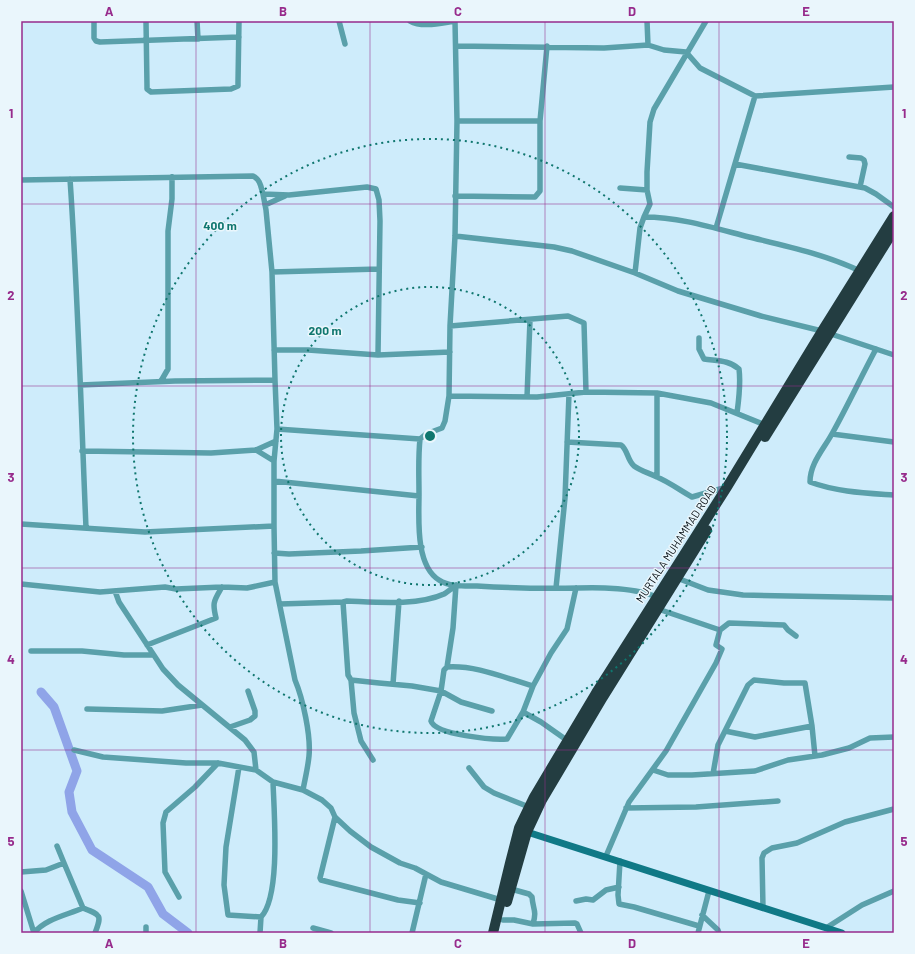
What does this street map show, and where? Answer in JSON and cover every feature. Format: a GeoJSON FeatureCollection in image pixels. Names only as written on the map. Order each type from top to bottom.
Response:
{"type":"FeatureCollection","features":[{"type":"Feature","properties":{"kind":"highway","name":"MURTALA MUHAMMAD ROAD"},"geometry":{"type":"LineString","coordinates":[[634,639],[658,609],[826,333],[860,271],[894,216]]}},
{"type":"Feature","properties":{"kind":"highway","name":"MURTALA MUHAMMAD ROAD"},"geometry":{"type":"LineString","coordinates":[[504,898],[529,807],[536,792],[634,639],[656,597],[727,487],[756,446],[765,425],[894,231]]}},
{"type":"Feature","properties":{"kind":"highway","name":"MURTALA MUHAMMAD ROAD"},"geometry":{"type":"LineString","coordinates":[[504,898],[510,889],[523,830],[542,800],[599,695]]}},
{"type":"Feature","properties":{"kind":"highway"},"geometry":{"type":"LineString","coordinates":[[500,933],[503,920],[504,898]]}},
{"type":"Feature","properties":{"kind":"highway"},"geometry":{"type":"LineString","coordinates":[[494,933],[504,898]]}},
{"type":"Feature","properties":{"kind":"street"},"geometry":{"type":"LineString","coordinates":[[94,21],[94,38],[96,41],[146,41],[239,37]]}},
{"type":"Feature","properties":{"kind":"street"},"geometry":{"type":"LineString","coordinates":[[146,21],[147,86],[148,91],[151,92],[231,89],[238,86],[239,21]]}},
{"type":"Feature","properties":{"kind":"street"},"geometry":{"type":"LineString","coordinates":[[197,21],[198,39]]}},
{"type":"Feature","properties":{"kind":"street"},"geometry":{"type":"LineString","coordinates":[[339,21],[344,44]]}},
{"type":"Feature","properties":{"kind":"street"},"geometry":{"type":"LineString","coordinates":[[410,21],[414,24],[455,21],[456,46],[457,121],[455,236],[450,326],[449,396],[445,421],[442,428],[426,434],[420,439],[418,454],[418,526],[428,568],[438,579],[456,585],[512,588],[604,588],[648,593],[656,597]]}},
{"type":"Feature","properties":{"kind":"street"},"geometry":{"type":"LineString","coordinates":[[647,21],[648,46]]}},
{"type":"Feature","properties":{"kind":"street"},"geometry":{"type":"LineString","coordinates":[[656,217],[650,204],[647,190],[650,122],[654,109],[686,52],[706,21]]}},
{"type":"Feature","properties":{"kind":"street"},"geometry":{"type":"LineString","coordinates":[[456,46],[547,46],[604,48],[648,46],[664,50],[686,52],[700,68],[755,96],[894,87]]}},
{"type":"Feature","properties":{"kind":"street"},"geometry":{"type":"LineString","coordinates":[[455,196],[535,197],[540,191],[540,121],[547,46]]}},
{"type":"Feature","properties":{"kind":"street"},"geometry":{"type":"LineString","coordinates":[[716,228],[755,96]]}},
{"type":"Feature","properties":{"kind":"street"},"geometry":{"type":"LineString","coordinates":[[457,121],[540,121]]}},
{"type":"Feature","properties":{"kind":"street"},"geometry":{"type":"LineString","coordinates":[[849,157],[864,160],[865,164],[860,187]]}},
{"type":"Feature","properties":{"kind":"street"},"geometry":{"type":"LineString","coordinates":[[735,164],[860,187],[876,194],[894,207]]}},
{"type":"Feature","properties":{"kind":"street"},"geometry":{"type":"LineString","coordinates":[[21,180],[253,176],[257,177],[259,181],[265,205],[272,272],[277,429],[274,461],[274,553],[276,582],[295,680],[301,696],[307,730],[309,755],[303,790]]}},
{"type":"Feature","properties":{"kind":"street"},"geometry":{"type":"LineString","coordinates":[[172,177],[172,199],[168,231],[168,369],[175,381]]}},
{"type":"Feature","properties":{"kind":"street"},"geometry":{"type":"LineString","coordinates":[[70,179],[74,231],[86,528]]}},
{"type":"Feature","properties":{"kind":"street"},"geometry":{"type":"LineString","coordinates":[[263,194],[289,195],[366,187],[376,189],[379,200],[378,355]]}},
{"type":"Feature","properties":{"kind":"street"},"geometry":{"type":"LineString","coordinates":[[620,188],[647,190]]}},
{"type":"Feature","properties":{"kind":"street"},"geometry":{"type":"LineString","coordinates":[[265,205],[289,195]]}},
{"type":"Feature","properties":{"kind":"street"},"geometry":{"type":"LineString","coordinates":[[635,273],[640,228],[650,204]]}},
{"type":"Feature","properties":{"kind":"street"},"geometry":{"type":"LineString","coordinates":[[644,216],[716,228],[808,252],[840,262],[860,271]]}},
{"type":"Feature","properties":{"kind":"street"},"geometry":{"type":"LineString","coordinates":[[455,236],[554,247],[572,251],[635,273],[678,291],[761,316],[826,333],[894,355]]}},
{"type":"Feature","properties":{"kind":"street"},"geometry":{"type":"LineString","coordinates":[[272,272],[379,270]]}},
{"type":"Feature","properties":{"kind":"street"},"geometry":{"type":"LineString","coordinates":[[450,326],[568,316],[584,323],[586,392]]}},
{"type":"Feature","properties":{"kind":"street"},"geometry":{"type":"LineString","coordinates":[[527,397],[530,320]]}},
{"type":"Feature","properties":{"kind":"street"},"geometry":{"type":"LineString","coordinates":[[699,338],[699,349],[704,359],[728,362],[734,364],[739,369],[741,380],[737,413]]}},
{"type":"Feature","properties":{"kind":"street"},"geometry":{"type":"LineString","coordinates":[[876,349],[832,434],[814,463],[810,474],[810,482],[822,487],[861,493],[894,495]]}},
{"type":"Feature","properties":{"kind":"street"},"geometry":{"type":"LineString","coordinates":[[274,350],[308,350],[378,355],[450,352]]}},
{"type":"Feature","properties":{"kind":"street"},"geometry":{"type":"LineString","coordinates":[[161,381],[168,369]]}},
{"type":"Feature","properties":{"kind":"street"},"geometry":{"type":"LineString","coordinates":[[81,385],[161,381],[275,380]]}},
{"type":"Feature","properties":{"kind":"street"},"geometry":{"type":"LineString","coordinates":[[449,396],[527,397],[586,392],[657,393],[711,404],[765,425]]}},
{"type":"Feature","properties":{"kind":"street"},"geometry":{"type":"LineString","coordinates":[[657,393],[657,477]]}},
{"type":"Feature","properties":{"kind":"street"},"geometry":{"type":"LineString","coordinates":[[556,588],[565,498],[569,394]]}},
{"type":"Feature","properties":{"kind":"street"},"geometry":{"type":"LineString","coordinates":[[277,429],[420,439]]}},
{"type":"Feature","properties":{"kind":"street"},"geometry":{"type":"LineString","coordinates":[[832,434],[894,442]]}},
{"type":"Feature","properties":{"kind":"street"},"geometry":{"type":"LineString","coordinates":[[82,451],[211,454],[256,450],[276,441]]}},
{"type":"Feature","properties":{"kind":"street"},"geometry":{"type":"LineString","coordinates":[[567,442],[621,445],[625,447],[630,462],[634,466],[692,497],[727,487]]}},
{"type":"Feature","properties":{"kind":"street"},"geometry":{"type":"LineString","coordinates":[[256,450],[274,461]]}},
{"type":"Feature","properties":{"kind":"street"},"geometry":{"type":"LineString","coordinates":[[274,481],[419,496]]}},
{"type":"Feature","properties":{"kind":"street"},"geometry":{"type":"LineString","coordinates":[[21,524],[145,532],[274,526]]}},
{"type":"Feature","properties":{"kind":"street"},"geometry":{"type":"LineString","coordinates":[[274,553],[289,554],[422,547]]}},
{"type":"Feature","properties":{"kind":"street"},"geometry":{"type":"LineString","coordinates":[[677,578],[708,590],[743,595],[894,598]]}},
{"type":"Feature","properties":{"kind":"street"},"geometry":{"type":"LineString","coordinates":[[21,584],[100,592],[165,587],[176,590],[222,587],[247,588],[276,582]]}},
{"type":"Feature","properties":{"kind":"street"},"geometry":{"type":"LineString","coordinates":[[280,604],[424,600],[444,594],[456,585]]}},
{"type":"Feature","properties":{"kind":"street"},"geometry":{"type":"LineString","coordinates":[[456,585],[454,623],[447,667],[444,670],[441,691],[431,721],[432,725],[435,727],[448,732],[490,739],[507,739],[523,712],[533,686],[551,653],[567,629],[576,588]]}},
{"type":"Feature","properties":{"kind":"street"},"geometry":{"type":"LineString","coordinates":[[147,645],[216,618],[213,606],[214,601],[222,587]]}},
{"type":"Feature","properties":{"kind":"street"},"geometry":{"type":"LineString","coordinates":[[114,591],[119,602],[163,669],[173,680],[245,740],[254,752],[256,770]]}},
{"type":"Feature","properties":{"kind":"street"},"geometry":{"type":"LineString","coordinates":[[393,684],[399,601]]}},
{"type":"Feature","properties":{"kind":"street"},"geometry":{"type":"LineString","coordinates":[[343,602],[348,675],[351,680],[354,713],[361,741],[373,760]]}},
{"type":"Feature","properties":{"kind":"street"},"geometry":{"type":"LineString","coordinates":[[658,609],[720,630]]}},
{"type":"Feature","properties":{"kind":"street"},"geometry":{"type":"LineString","coordinates":[[606,856],[629,802],[666,751],[716,663],[722,649],[716,645],[720,630],[729,623],[784,625],[796,636]]}},
{"type":"Feature","properties":{"kind":"street"},"geometry":{"type":"LineString","coordinates":[[31,651],[82,651],[124,655],[153,655]]}},
{"type":"Feature","properties":{"kind":"street"},"geometry":{"type":"LineString","coordinates":[[447,667],[459,666],[488,672],[533,686]]}},
{"type":"Feature","properties":{"kind":"street"},"geometry":{"type":"LineString","coordinates":[[351,680],[412,686],[441,691],[461,702],[492,711]]}},
{"type":"Feature","properties":{"kind":"street"},"geometry":{"type":"LineString","coordinates":[[713,774],[718,746],[748,686],[754,680],[784,683],[805,683],[815,756]]}},
{"type":"Feature","properties":{"kind":"street"},"geometry":{"type":"LineString","coordinates":[[230,727],[250,720],[255,716],[248,691]]}},
{"type":"Feature","properties":{"kind":"street"},"geometry":{"type":"LineString","coordinates":[[87,709],[162,711],[202,705]]}},
{"type":"Feature","properties":{"kind":"street"},"geometry":{"type":"LineString","coordinates":[[523,712],[541,722],[568,741]]}},
{"type":"Feature","properties":{"kind":"street"},"geometry":{"type":"LineString","coordinates":[[725,732],[756,737],[812,726]]}},
{"type":"Feature","properties":{"kind":"street"},"geometry":{"type":"LineString","coordinates":[[653,770],[668,775],[756,771],[788,760],[815,756],[849,748],[870,738],[894,737]]}},
{"type":"Feature","properties":{"kind":"street"},"geometry":{"type":"LineString","coordinates":[[74,750],[103,757],[186,763],[218,763],[256,770],[274,782],[303,790],[322,800],[331,808],[335,817],[350,832],[400,863],[415,868],[441,882],[504,898]]}},
{"type":"Feature","properties":{"kind":"street"},"geometry":{"type":"LineString","coordinates":[[179,897],[165,872],[163,823],[166,812],[195,787],[218,763]]}},
{"type":"Feature","properties":{"kind":"street"},"geometry":{"type":"LineString","coordinates":[[239,767],[226,847],[224,885],[228,915],[261,918]]}},
{"type":"Feature","properties":{"kind":"street"},"geometry":{"type":"LineString","coordinates":[[469,768],[484,787],[494,793],[529,807]]}},
{"type":"Feature","properties":{"kind":"street"},"geometry":{"type":"LineString","coordinates":[[260,933],[261,918],[264,914],[271,893],[274,872],[274,782]]}},
{"type":"Feature","properties":{"kind":"street"},"geometry":{"type":"LineString","coordinates":[[626,808],[696,807],[778,801]]}},
{"type":"Feature","properties":{"kind":"street"},"geometry":{"type":"LineString","coordinates":[[763,908],[762,858],[764,853],[772,848],[796,843],[845,822],[894,809]]}},
{"type":"Feature","properties":{"kind":"street"},"geometry":{"type":"LineString","coordinates":[[335,817],[320,878],[321,880],[398,900],[420,903]]}},
{"type":"Feature","properties":{"kind":"street"},"geometry":{"type":"LineString","coordinates":[[523,830],[842,933]]}},
{"type":"Feature","properties":{"kind":"street"},"geometry":{"type":"LineString","coordinates":[[56,846],[83,908]]}},
{"type":"Feature","properties":{"kind":"street"},"geometry":{"type":"LineString","coordinates":[[620,861],[619,904],[699,926]]}},
{"type":"Feature","properties":{"kind":"street"},"geometry":{"type":"LineString","coordinates":[[21,872],[46,870],[64,863]]}},
{"type":"Feature","properties":{"kind":"street"},"geometry":{"type":"LineString","coordinates":[[412,933],[426,874]]}},
{"type":"Feature","properties":{"kind":"street"},"geometry":{"type":"LineString","coordinates":[[576,901],[586,899],[593,900],[606,890],[619,887]]}},
{"type":"Feature","properties":{"kind":"street"},"geometry":{"type":"LineString","coordinates":[[510,889],[529,894],[532,897],[533,905],[536,911],[533,924]]}},
{"type":"Feature","properties":{"kind":"street"},"geometry":{"type":"LineString","coordinates":[[698,933],[709,890]]}},
{"type":"Feature","properties":{"kind":"street"},"geometry":{"type":"LineString","coordinates":[[21,891],[34,931],[49,922],[83,908],[100,916],[95,933]]}},
{"type":"Feature","properties":{"kind":"street"},"geometry":{"type":"LineString","coordinates":[[826,928],[862,905],[894,891]]}},
{"type":"Feature","properties":{"kind":"street"},"geometry":{"type":"LineString","coordinates":[[702,915],[718,930],[719,933]]}},
{"type":"Feature","properties":{"kind":"street"},"geometry":{"type":"LineString","coordinates":[[503,920],[514,920],[533,924],[577,924],[581,933]]}},
{"type":"Feature","properties":{"kind":"street"},"geometry":{"type":"LineString","coordinates":[[313,928],[331,933]]}},
{"type":"Feature","properties":{"kind":"waterway"},"geometry":{"type":"LineString","coordinates":[[41,692],[54,707],[77,771],[69,792],[72,812],[92,850],[148,887],[163,914],[188,933]]}}]}
